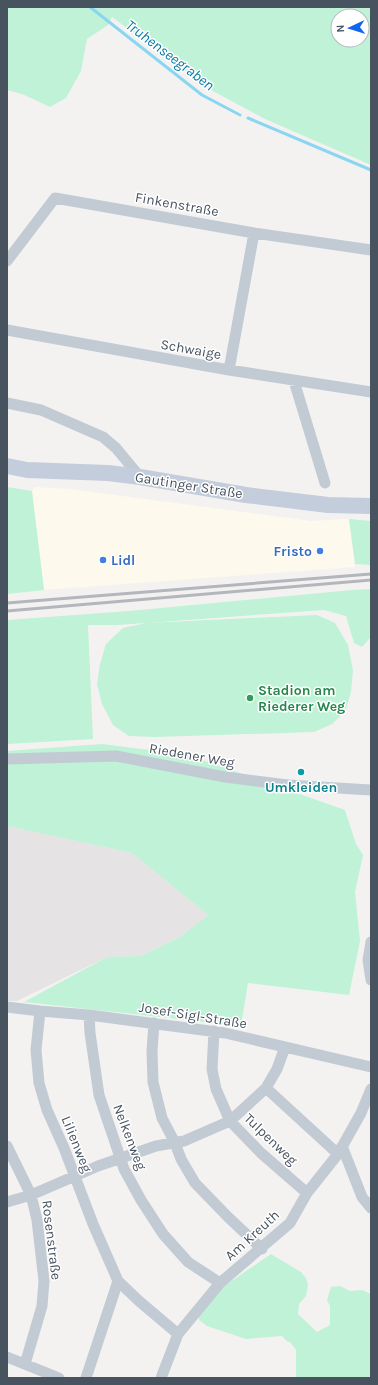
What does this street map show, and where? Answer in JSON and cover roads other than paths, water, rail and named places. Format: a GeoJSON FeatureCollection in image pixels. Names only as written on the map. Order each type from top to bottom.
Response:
{"type":"FeatureCollection","features":[{"type":"Feature","properties":{"kind":"main road","name":"Gautinger Straße"},"geometry":{"type":"LineString","coordinates":[[7,466],[27,470],[108,473],[246,495],[328,505],[371,506]]}},
{"type":"Feature","properties":{"kind":"street","name":"Finkenstraße"},"geometry":{"type":"LineString","coordinates":[[7,261],[55,198],[254,233],[371,250]]}},
{"type":"Feature","properties":{"kind":"street"},"geometry":{"type":"LineString","coordinates":[[228,370],[254,233]]}},
{"type":"Feature","properties":{"kind":"street","name":"Schwaige"},"geometry":{"type":"LineString","coordinates":[[7,330],[228,370],[371,392]]}},
{"type":"Feature","properties":{"kind":"street"},"geometry":{"type":"LineString","coordinates":[[294,381],[325,483]]}},
{"type":"Feature","properties":{"kind":"street"},"geometry":{"type":"LineString","coordinates":[[7,403],[41,410],[103,438],[116,448],[140,477]]}},
{"type":"Feature","properties":{"kind":"street","name":"Riedener Weg"},"geometry":{"type":"LineString","coordinates":[[7,760],[116,756],[225,777],[280,784],[371,790]]}},
{"type":"Feature","properties":{"kind":"street"},"geometry":{"type":"LineString","coordinates":[[371,942],[368,960],[371,980]]}},
{"type":"Feature","properties":{"kind":"street","name":"Josef-Sigl-Straße"},"geometry":{"type":"LineString","coordinates":[[7,1007],[40,1012],[89,1015],[214,1031],[371,1067]]}},
{"type":"Feature","properties":{"kind":"street","name":"Lilienweg"},"geometry":{"type":"LineString","coordinates":[[40,1012],[36,1050],[39,1083],[92,1224],[118,1281],[178,1334]]}},
{"type":"Feature","properties":{"kind":"street","name":"Nelkenweg"},"geometry":{"type":"LineString","coordinates":[[89,1015],[90,1033],[99,1095],[120,1159],[141,1200],[163,1234],[188,1262],[220,1283]]}},
{"type":"Feature","properties":{"kind":"street"},"geometry":{"type":"LineString","coordinates":[[154,1023],[152,1050],[153,1082],[162,1118],[175,1143],[181,1159],[195,1183],[262,1249]]}},
{"type":"Feature","properties":{"kind":"street","name":"Tulpenweg"},"geometry":{"type":"LineString","coordinates":[[214,1031],[212,1069],[216,1089],[230,1120],[261,1153],[307,1193]]}},
{"type":"Feature","properties":{"kind":"street"},"geometry":{"type":"LineString","coordinates":[[7,1202],[31,1195],[98,1166],[156,1146],[184,1141],[230,1120],[266,1088],[285,1047]]}},
{"type":"Feature","properties":{"kind":"street"},"geometry":{"type":"LineString","coordinates":[[266,1088],[302,1120],[340,1150],[362,1197],[371,1208]]}},
{"type":"Feature","properties":{"kind":"street","name":"Am Kreuth"},"geometry":{"type":"LineString","coordinates":[[161,1378],[178,1334],[220,1283],[262,1249],[290,1223],[307,1193],[340,1150],[371,1089]]}},
{"type":"Feature","properties":{"kind":"street","name":"Rosenstraße"},"geometry":{"type":"LineString","coordinates":[[7,1146],[31,1195],[37,1220],[44,1281],[42,1306],[25,1364]]}},
{"type":"Feature","properties":{"kind":"street"},"geometry":{"type":"LineString","coordinates":[[86,1378],[118,1281]]}},
{"type":"Feature","properties":{"kind":"street"},"geometry":{"type":"LineString","coordinates":[[7,1357],[59,1378]]}},
{"type":"Feature","properties":{"kind":"waterway","name":"Truhenseegraben"},"geometry":{"type":"LineString","coordinates":[[90,7],[202,95],[240,115]]}},
{"type":"Feature","properties":{"kind":"waterway","name":"Truhenseegraben"},"geometry":{"type":"LineString","coordinates":[[248,118],[371,170]]}},
{"type":"Feature","properties":{"kind":"railway"},"geometry":{"type":"LineString","coordinates":[[7,603],[371,574]]}},
{"type":"Feature","properties":{"kind":"railway"},"geometry":{"type":"LineString","coordinates":[[7,611],[371,580]]}},
{"type":"Feature","properties":{"kind":"place","name":"Fristo"},"geometry":{"type":"Point","coordinates":[320,551]}},
{"type":"Feature","properties":{"kind":"place","name":"Lidl"},"geometry":{"type":"Point","coordinates":[103,560]}},
{"type":"Feature","properties":{"kind":"place","name":"Stadion am Riederer Weg"},"geometry":{"type":"Point","coordinates":[250,698]}},
{"type":"Feature","properties":{"kind":"place","name":"Umkleiden"},"geometry":{"type":"Point","coordinates":[301,772]}}]}
